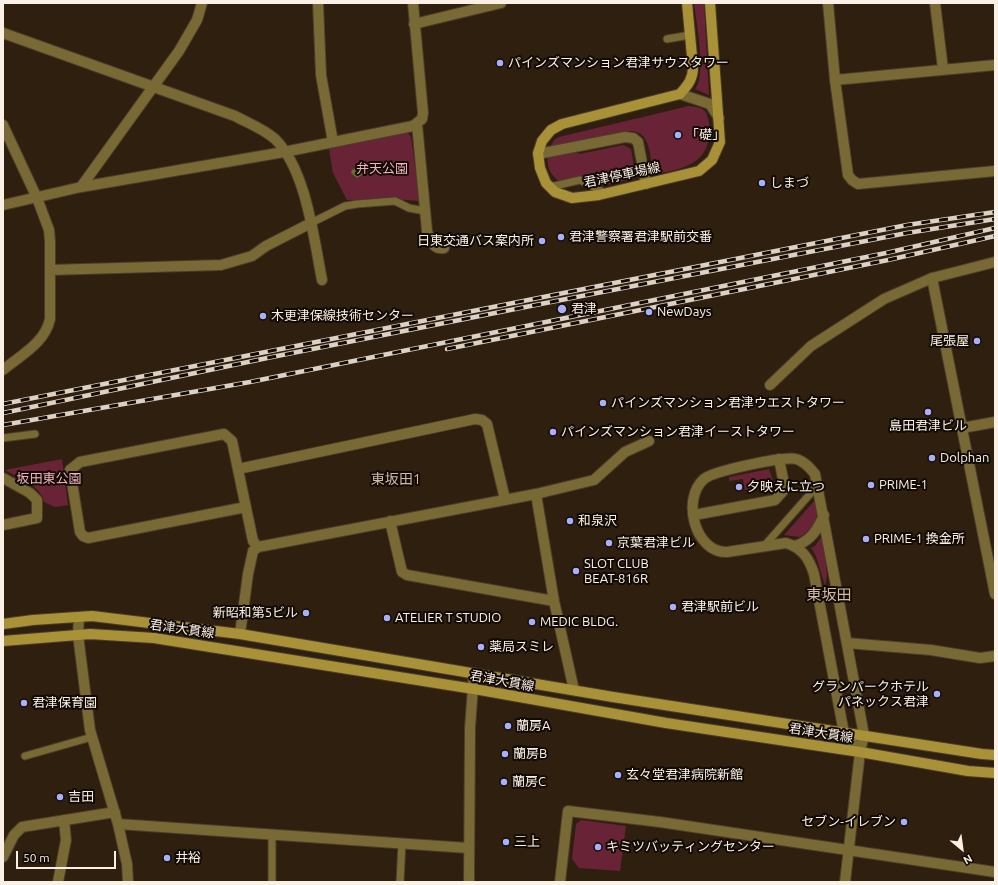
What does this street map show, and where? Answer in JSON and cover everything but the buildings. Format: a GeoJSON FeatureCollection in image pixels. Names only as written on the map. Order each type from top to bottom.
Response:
{"type":"FeatureCollection","features":[{"type":"Feature","properties":{"kind":"main road"},"geometry":{"type":"LineString","coordinates":[[550,187],[546,183],[540,168],[538,154],[542,141],[551,130],[562,124],[680,94],[690,82],[693,75],[687,3]]}},
{"type":"Feature","properties":{"kind":"main road","name":"君津停車場線"},"geometry":{"type":"LineString","coordinates":[[550,187],[555,192],[572,198],[605,193],[699,171],[712,160],[720,142],[710,3]]}},
{"type":"Feature","properties":{"kind":"main road","name":"君津大貫線"},"geometry":{"type":"LineString","coordinates":[[3,624],[92,616],[144,621],[240,634],[574,690],[844,733],[995,755]]}},
{"type":"Feature","properties":{"kind":"main road","name":"君津大貫線"},"geometry":{"type":"LineString","coordinates":[[3,641],[78,634],[124,635],[154,638],[473,689],[666,723],[860,752],[968,771],[995,773]]}},
{"type":"Feature","properties":{"kind":"street"},"geometry":{"type":"LineString","coordinates":[[81,187],[152,86],[179,51],[196,20],[202,3]]}},
{"type":"Feature","properties":{"kind":"street"},"geometry":{"type":"LineString","coordinates":[[318,3],[321,75],[333,142]]}},
{"type":"Feature","properties":{"kind":"street"},"geometry":{"type":"LineString","coordinates":[[3,205],[81,187],[284,152],[413,126],[422,119],[423,113],[413,3]]}},
{"type":"Feature","properties":{"kind":"street"},"geometry":{"type":"LineString","coordinates":[[414,24],[501,3]]}},
{"type":"Feature","properties":{"kind":"street"},"geometry":{"type":"LineString","coordinates":[[828,3],[848,175],[852,180],[858,184],[995,171]]}},
{"type":"Feature","properties":{"kind":"street"},"geometry":{"type":"LineString","coordinates":[[935,3],[943,69]]}},
{"type":"Feature","properties":{"kind":"street"},"geometry":{"type":"LineString","coordinates":[[3,33],[235,116],[263,130],[275,140],[284,152],[301,186],[311,223],[322,280]]}},
{"type":"Feature","properties":{"kind":"street"},"geometry":{"type":"LineString","coordinates":[[836,80],[995,64]]}},
{"type":"Feature","properties":{"kind":"street"},"geometry":{"type":"LineString","coordinates":[[680,94],[710,104],[719,118]]}},
{"type":"Feature","properties":{"kind":"street"},"geometry":{"type":"LineString","coordinates":[[417,124],[427,231],[430,241],[439,249],[444,248]]}},
{"type":"Feature","properties":{"kind":"street"},"geometry":{"type":"LineString","coordinates":[[3,125],[38,198],[49,230],[50,270],[50,319],[48,330],[42,339],[3,370]]}},
{"type":"Feature","properties":{"kind":"street"},"geometry":{"type":"LineString","coordinates":[[538,154],[625,137],[633,138],[638,142],[646,184]]}},
{"type":"Feature","properties":{"kind":"street"},"geometry":{"type":"LineString","coordinates":[[50,270],[221,265],[252,256],[266,246],[311,223]]}},
{"type":"Feature","properties":{"kind":"street"},"geometry":{"type":"LineString","coordinates":[[770,385],[812,346],[884,299],[932,278],[995,262]]}},
{"type":"Feature","properties":{"kind":"street"},"geometry":{"type":"LineString","coordinates":[[932,278],[995,594]]}},
{"type":"Feature","properties":{"kind":"street"},"geometry":{"type":"LineString","coordinates":[[238,469],[475,419],[482,420],[487,424],[504,499]]}},
{"type":"Feature","properties":{"kind":"street"},"geometry":{"type":"LineString","coordinates":[[962,428],[995,422]]}},
{"type":"Feature","properties":{"kind":"street"},"geometry":{"type":"LineString","coordinates":[[246,508],[88,538],[83,536],[80,532],[70,470],[80,462],[224,434],[232,441],[253,540],[258,547]]}},
{"type":"Feature","properties":{"kind":"street"},"geometry":{"type":"LineString","coordinates":[[240,634],[248,574],[253,551],[258,547],[536,494],[594,480],[625,452],[649,440]]}},
{"type":"Feature","properties":{"kind":"street"},"geometry":{"type":"LineString","coordinates":[[694,515],[775,500],[785,489],[779,459]]}},
{"type":"Feature","properties":{"kind":"street"},"geometry":{"type":"LineString","coordinates":[[845,882],[860,752],[864,736],[816,474],[808,466],[797,459],[779,459],[718,473],[705,478],[697,487],[693,499],[694,515],[698,533],[711,549],[720,552],[727,552],[786,543],[795,546],[810,559],[844,733],[860,752]]}},
{"type":"Feature","properties":{"kind":"street"},"geometry":{"type":"LineString","coordinates":[[3,478],[30,493],[37,500],[37,518],[3,525]]}},
{"type":"Feature","properties":{"kind":"street"},"geometry":{"type":"LineString","coordinates":[[536,494],[554,601],[574,690]]}},
{"type":"Feature","properties":{"kind":"street"},"geometry":{"type":"LineString","coordinates":[[795,546],[806,543],[818,528],[824,515]]}},
{"type":"Feature","properties":{"kind":"street"},"geometry":{"type":"LineString","coordinates":[[390,521],[402,572],[407,575],[554,601]]}},
{"type":"Feature","properties":{"kind":"street"},"geometry":{"type":"LineString","coordinates":[[79,617],[78,634],[92,737],[115,812],[128,864],[128,882]]}},
{"type":"Feature","properties":{"kind":"street"},"geometry":{"type":"LineString","coordinates":[[848,643],[931,650],[980,658],[995,656]]}},
{"type":"Feature","properties":{"kind":"street"},"geometry":{"type":"LineString","coordinates":[[469,882],[468,848],[470,728],[474,673]]}},
{"type":"Feature","properties":{"kind":"street"},"geometry":{"type":"LineString","coordinates":[[560,882],[568,811],[660,822],[995,872]]}},
{"type":"Feature","properties":{"kind":"street"},"geometry":{"type":"LineString","coordinates":[[3,856],[14,835],[22,827],[115,812]]}},
{"type":"Feature","properties":{"kind":"street"},"geometry":{"type":"LineString","coordinates":[[58,882],[66,840],[64,820]]}},
{"type":"Feature","properties":{"kind":"street"},"geometry":{"type":"LineString","coordinates":[[118,824],[468,848]]}},
{"type":"Feature","properties":{"kind":"lane"},"geometry":{"type":"LineString","coordinates":[[667,39],[690,35]]}},
{"type":"Feature","properties":{"kind":"lane"},"geometry":{"type":"LineString","coordinates":[[550,187],[580,180],[605,193]]}},
{"type":"Feature","properties":{"kind":"lane"},"geometry":{"type":"LineString","coordinates":[[311,223],[345,206],[357,204],[395,201],[409,208],[425,211]]}},
{"type":"Feature","properties":{"kind":"lane"},"geometry":{"type":"LineString","coordinates":[[3,438],[34,434]]}},
{"type":"Feature","properties":{"kind":"lane"},"geometry":{"type":"LineString","coordinates":[[765,545],[818,485]]}},
{"type":"Feature","properties":{"kind":"lane"},"geometry":{"type":"LineString","coordinates":[[25,756],[92,737]]}},
{"type":"Feature","properties":{"kind":"lane"},"geometry":{"type":"LineString","coordinates":[[272,834],[272,882]]}},
{"type":"Feature","properties":{"kind":"lane"},"geometry":{"type":"LineString","coordinates":[[400,882],[402,844]]}},
{"type":"Feature","properties":{"kind":"green space"},"geometry":{"type":"Polygon","coordinates":[[[694,3],[704,3],[709,95],[695,89],[700,73],[700,48],[694,3]]]}},
{"type":"Feature","properties":{"kind":"green space"},"geometry":{"type":"Polygon","coordinates":[[[689,106],[701,108],[705,111],[709,123],[709,135],[707,146],[702,155],[697,160],[679,169],[653,175],[649,147],[646,141],[643,136],[631,131],[550,147],[554,140],[559,137],[689,106]]]}},
{"type":"Feature","properties":{"kind":"green space","name":"弁天公園"},"geometry":{"type":"Polygon","coordinates":[[[407,132],[411,137],[420,201],[394,199],[347,200],[333,173],[329,149],[407,132]]]}},
{"type":"Feature","properties":{"kind":"green space"},"geometry":{"type":"Polygon","coordinates":[[[623,145],[631,149],[636,178],[602,186],[579,176],[559,181],[553,176],[548,166],[548,154],[571,150],[580,154],[623,145]]]}},
{"type":"Feature","properties":{"kind":"green space","name":"坂田東公園"},"geometry":{"type":"Polygon","coordinates":[[[62,459],[68,505],[55,507],[44,502],[42,496],[34,487],[5,470],[62,459]]]}},
{"type":"Feature","properties":{"kind":"green space"},"geometry":{"type":"Polygon","coordinates":[[[769,469],[774,484],[745,490],[743,479],[729,481],[729,477],[769,469]]]}},
{"type":"Feature","properties":{"kind":"green space"},"geometry":{"type":"Polygon","coordinates":[[[816,499],[816,521],[810,529],[800,537],[784,535],[816,499]]]}},
{"type":"Feature","properties":{"kind":"green space"},"geometry":{"type":"Polygon","coordinates":[[[823,534],[827,575],[825,586],[816,556],[811,548],[815,546],[823,534]]]}},
{"type":"Feature","properties":{"kind":"green space","name":"キミツバッティングセンター"},"geometry":{"type":"Polygon","coordinates":[[[581,820],[626,826],[620,871],[579,868],[572,859],[576,824],[581,820]]]}},
{"type":"Feature","properties":{"kind":"shaded area"},"geometry":{"type":"Polygon","coordinates":[[[358,166],[365,167],[365,173],[357,178],[351,173],[352,170],[358,166]]]}},
{"type":"Feature","properties":{"kind":"railway"},"geometry":{"type":"LineString","coordinates":[[3,404],[907,225],[995,212]]}},
{"type":"Feature","properties":{"kind":"railway"},"geometry":{"type":"LineString","coordinates":[[3,413],[272,357],[561,300],[907,233],[995,219]]}},
{"type":"Feature","properties":{"kind":"railway"},"geometry":{"type":"LineString","coordinates":[[3,425],[250,382],[886,253],[995,228]]}},
{"type":"Feature","properties":{"kind":"railway"},"geometry":{"type":"LineString","coordinates":[[447,349],[888,260],[995,236]]}},
{"type":"Feature","properties":{"kind":"place","name":"パインズマンション君津サウスタワー"},"geometry":{"type":"Point","coordinates":[500,63]}},
{"type":"Feature","properties":{"kind":"place","name":"「礎」"},"geometry":{"type":"Point","coordinates":[678,135]}},
{"type":"Feature","properties":{"kind":"place","name":"しまづ"},"geometry":{"type":"Point","coordinates":[762,183]}},
{"type":"Feature","properties":{"kind":"place","name":"君津警察署君津駅前交番"},"geometry":{"type":"Point","coordinates":[561,237]}},
{"type":"Feature","properties":{"kind":"place","name":"日東交通バス案内所"},"geometry":{"type":"Point","coordinates":[542,241]}},
{"type":"Feature","properties":{"kind":"place","name":"君津"},"geometry":{"type":"Point","coordinates":[562,309]}},
{"type":"Feature","properties":{"kind":"place","name":"NewDays"},"geometry":{"type":"Point","coordinates":[649,312]}},
{"type":"Feature","properties":{"kind":"place","name":"木更津保線技術センター"},"geometry":{"type":"Point","coordinates":[263,316]}},
{"type":"Feature","properties":{"kind":"place","name":"尾張屋"},"geometry":{"type":"Point","coordinates":[977,341]}},
{"type":"Feature","properties":{"kind":"place","name":"パインズマンション君津ウエストタワー"},"geometry":{"type":"Point","coordinates":[603,403]}},
{"type":"Feature","properties":{"kind":"place","name":"島田君津ビル"},"geometry":{"type":"Point","coordinates":[928,412]}},
{"type":"Feature","properties":{"kind":"place","name":"パインズマンション君津イーストタワー"},"geometry":{"type":"Point","coordinates":[553,432]}},
{"type":"Feature","properties":{"kind":"place","name":"Dolphan"},"geometry":{"type":"Point","coordinates":[932,458]}},
{"type":"Feature","properties":{"kind":"place","name":"PRIME-1"},"geometry":{"type":"Point","coordinates":[871,485]}},
{"type":"Feature","properties":{"kind":"place","name":"夕映えに立つ"},"geometry":{"type":"Point","coordinates":[739,487]}},
{"type":"Feature","properties":{"kind":"place","name":"和泉沢"},"geometry":{"type":"Point","coordinates":[570,521]}},
{"type":"Feature","properties":{"kind":"place","name":"PRIME-1 換金所"},"geometry":{"type":"Point","coordinates":[866,539]}},
{"type":"Feature","properties":{"kind":"place","name":"京葉君津ビル"},"geometry":{"type":"Point","coordinates":[609,543]}},
{"type":"Feature","properties":{"kind":"place","name":"SLOT CLUB BEAT-816R"},"geometry":{"type":"Point","coordinates":[576,571]}},
{"type":"Feature","properties":{"kind":"place","name":"君津駅前ビル"},"geometry":{"type":"Point","coordinates":[673,607]}},
{"type":"Feature","properties":{"kind":"place","name":"新昭和第5ビル"},"geometry":{"type":"Point","coordinates":[306,613]}},
{"type":"Feature","properties":{"kind":"place","name":"ATELIER T STUDIO"},"geometry":{"type":"Point","coordinates":[387,618]}},
{"type":"Feature","properties":{"kind":"place","name":"MEDIC BLDG."},"geometry":{"type":"Point","coordinates":[532,622]}},
{"type":"Feature","properties":{"kind":"place","name":"薬局スミレ"},"geometry":{"type":"Point","coordinates":[481,647]}},
{"type":"Feature","properties":{"kind":"place","name":"グランパークホテル パネックス君津"},"geometry":{"type":"Point","coordinates":[937,694]}},
{"type":"Feature","properties":{"kind":"place","name":"君津保育園"},"geometry":{"type":"Point","coordinates":[24,703]}},
{"type":"Feature","properties":{"kind":"place","name":"蘭房A"},"geometry":{"type":"Point","coordinates":[508,726]}},
{"type":"Feature","properties":{"kind":"place","name":"蘭房B"},"geometry":{"type":"Point","coordinates":[505,754]}},
{"type":"Feature","properties":{"kind":"place","name":"玄々堂君津病院新館"},"geometry":{"type":"Point","coordinates":[618,775]}},
{"type":"Feature","properties":{"kind":"place","name":"蘭房C"},"geometry":{"type":"Point","coordinates":[504,782]}},
{"type":"Feature","properties":{"kind":"place","name":"吉田"},"geometry":{"type":"Point","coordinates":[60,797]}},
{"type":"Feature","properties":{"kind":"place","name":"セブン-イレブン"},"geometry":{"type":"Point","coordinates":[904,822]}},
{"type":"Feature","properties":{"kind":"place","name":"三上"},"geometry":{"type":"Point","coordinates":[506,842]}},
{"type":"Feature","properties":{"kind":"place","name":"キミツバッティングセンター"},"geometry":{"type":"Point","coordinates":[598,847]}},
{"type":"Feature","properties":{"kind":"place","name":"井裕"},"geometry":{"type":"Point","coordinates":[167,858]}},
{"type":"Feature","properties":{"kind":"district","name":"東坂田1"},"geometry":{"type":"Point","coordinates":[396,479]}},
{"type":"Feature","properties":{"kind":"district","name":"東坂田"},"geometry":{"type":"Point","coordinates":[829,595]}}]}
